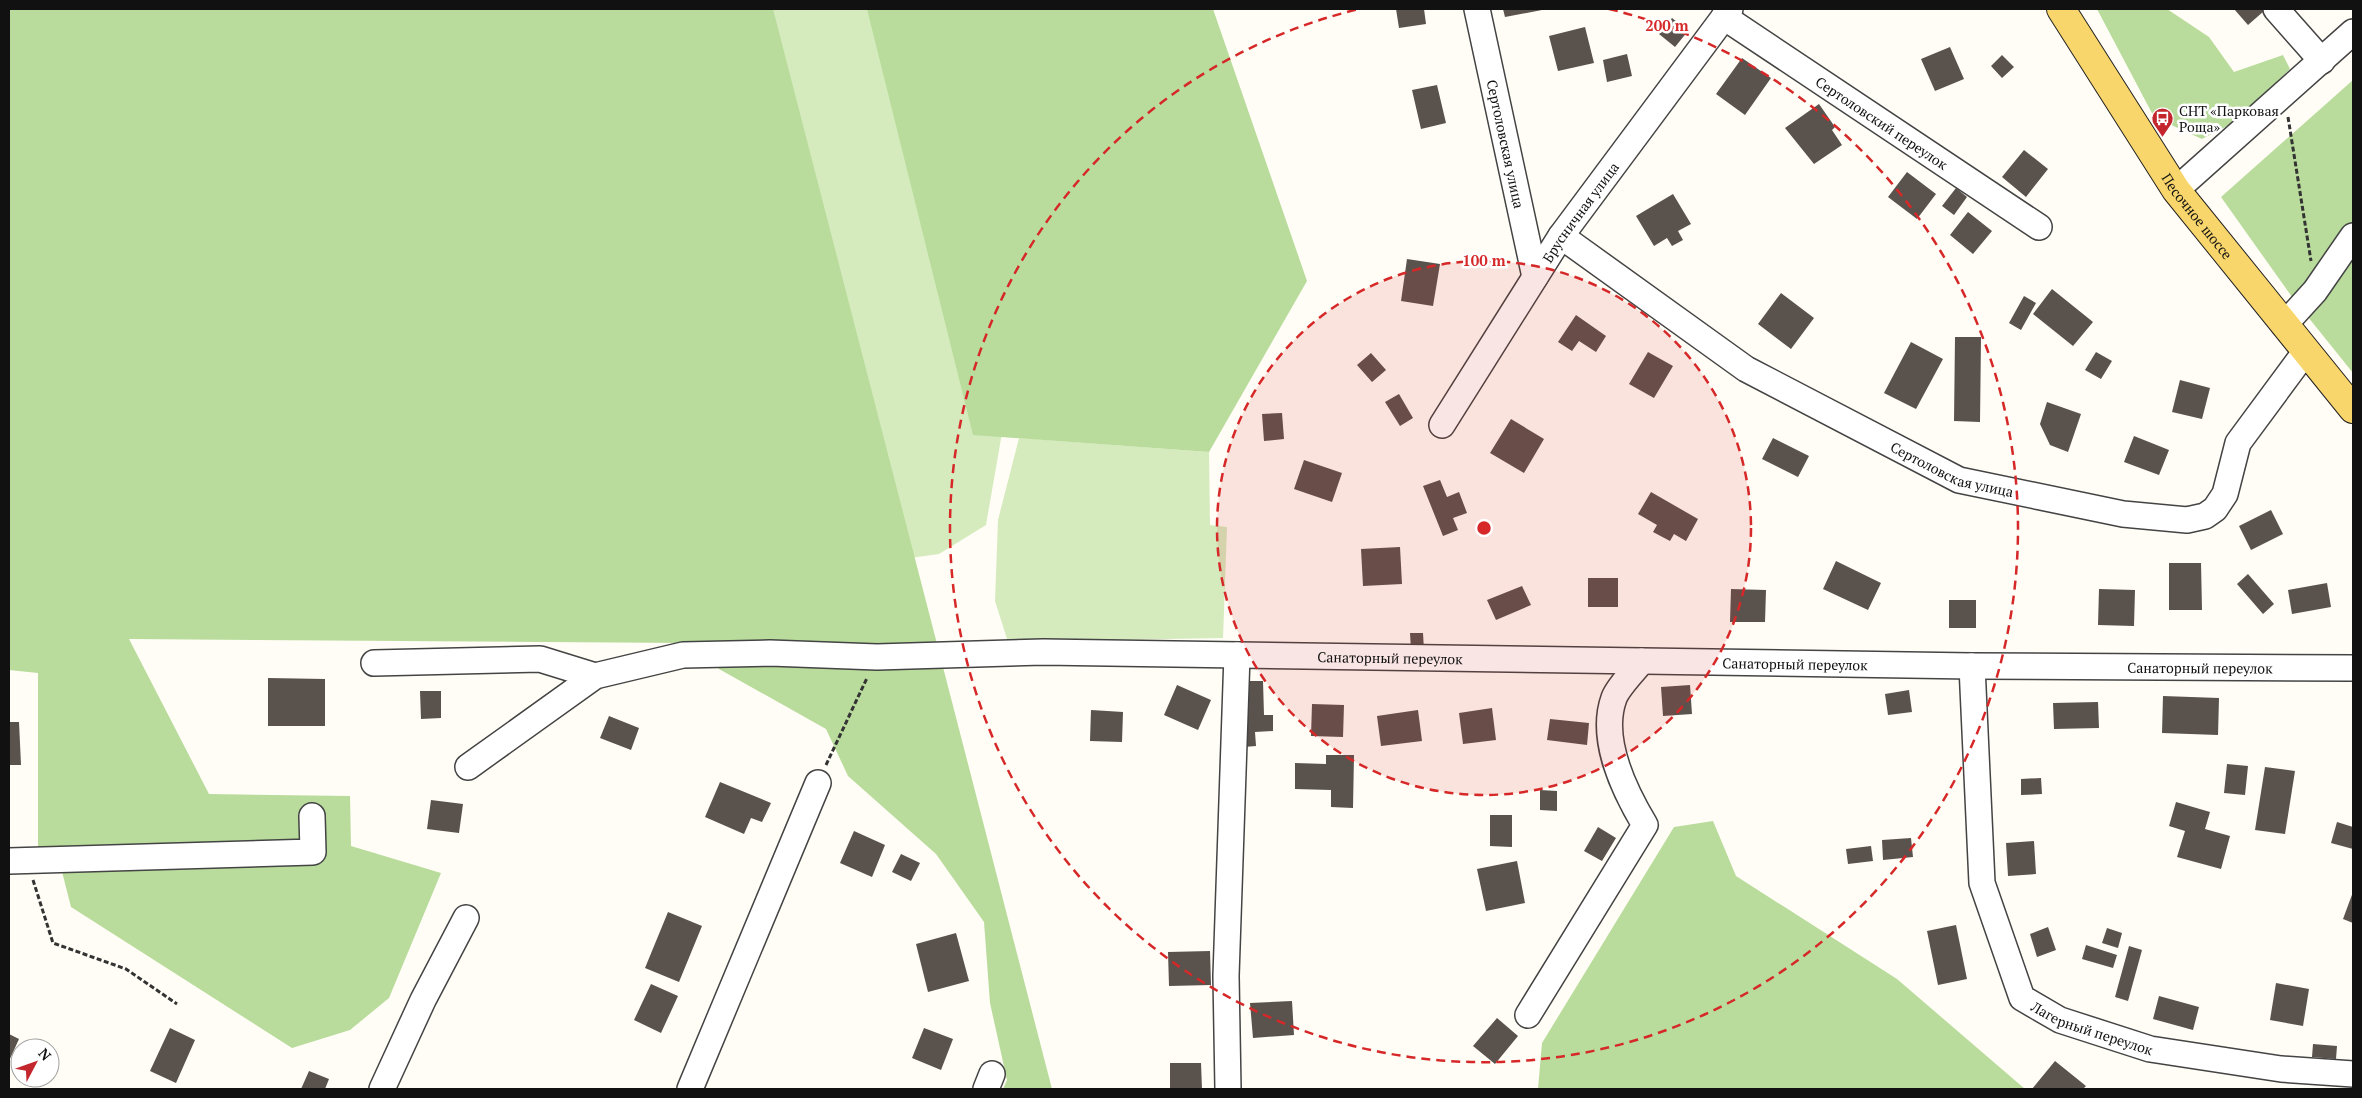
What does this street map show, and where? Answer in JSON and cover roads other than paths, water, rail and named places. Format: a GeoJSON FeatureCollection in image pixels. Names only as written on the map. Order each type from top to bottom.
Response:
{"type":"FeatureCollection","features":[{"type":"Feature","properties":{"kind":"main road","name":"Песочное шоссе"},"geometry":{"type":"LineString","coordinates":[[2061,9],[2176,190],[2353,409]]}},
{"type":"Feature","properties":{"kind":"street","name":"Сертоловская улица"},"geometry":{"type":"LineString","coordinates":[[1477,9],[1535,278]]}},
{"type":"Feature","properties":{"kind":"street"},"geometry":{"type":"LineString","coordinates":[[2276,9],[2322,61]]}},
{"type":"Feature","properties":{"kind":"street","name":"Брусничная улица"},"geometry":{"type":"LineString","coordinates":[[1442,425],[1561,236],[1727,13]]}},
{"type":"Feature","properties":{"kind":"street","name":"Сертоловский переулок"},"geometry":{"type":"LineString","coordinates":[[1727,13],[2039,227]]}},
{"type":"Feature","properties":{"kind":"street"},"geometry":{"type":"LineString","coordinates":[[2176,190],[2353,32]]}},
{"type":"Feature","properties":{"kind":"street","name":"Сертоловская улица"},"geometry":{"type":"LineString","coordinates":[[1561,236],[1746,369],[1959,480],[2123,514],[2188,520],[2205,516],[2216,508],[2225,494],[2238,443],[2306,350]]}},
{"type":"Feature","properties":{"kind":"street"},"geometry":{"type":"LineString","coordinates":[[2284,325],[2315,291],[2353,236]]}},
{"type":"Feature","properties":{"kind":"street","name":"Санаторный переулок"},"geometry":{"type":"LineString","coordinates":[[595,676],[683,655],[770,653],[877,657],[1043,652],[1972,666],[2353,668]]}},
{"type":"Feature","properties":{"kind":"street"},"geometry":{"type":"LineString","coordinates":[[1228,1089],[1226,976],[1237,654]]}},
{"type":"Feature","properties":{"kind":"street"},"geometry":{"type":"LineString","coordinates":[[374,663],[540,659],[595,676]]}},
{"type":"Feature","properties":{"kind":"street"},"geometry":{"type":"LineString","coordinates":[[1528,1015],[1645,825],[1624,790],[1609,734],[1614,697],[1642,661]]}},
{"type":"Feature","properties":{"kind":"street","name":"Лагерный переулок"},"geometry":{"type":"LineString","coordinates":[[1972,666],[1982,883],[2022,998],[2060,1020],[2150,1049],[2281,1069],[2353,1074]]}},
{"type":"Feature","properties":{"kind":"street"},"geometry":{"type":"LineString","coordinates":[[468,767],[595,676]]}},
{"type":"Feature","properties":{"kind":"street"},"geometry":{"type":"LineString","coordinates":[[690,1089],[818,784]]}},
{"type":"Feature","properties":{"kind":"street"},"geometry":{"type":"LineString","coordinates":[[18,861],[313,852],[312,816]]}},
{"type":"Feature","properties":{"kind":"street"},"geometry":{"type":"LineString","coordinates":[[382,1089],[423,1000],[466,918]]}},
{"type":"Feature","properties":{"kind":"place","name":"СНТ «Парковая Роща»"},"geometry":{"type":"Point","coordinates":[2163,137]}}]}
